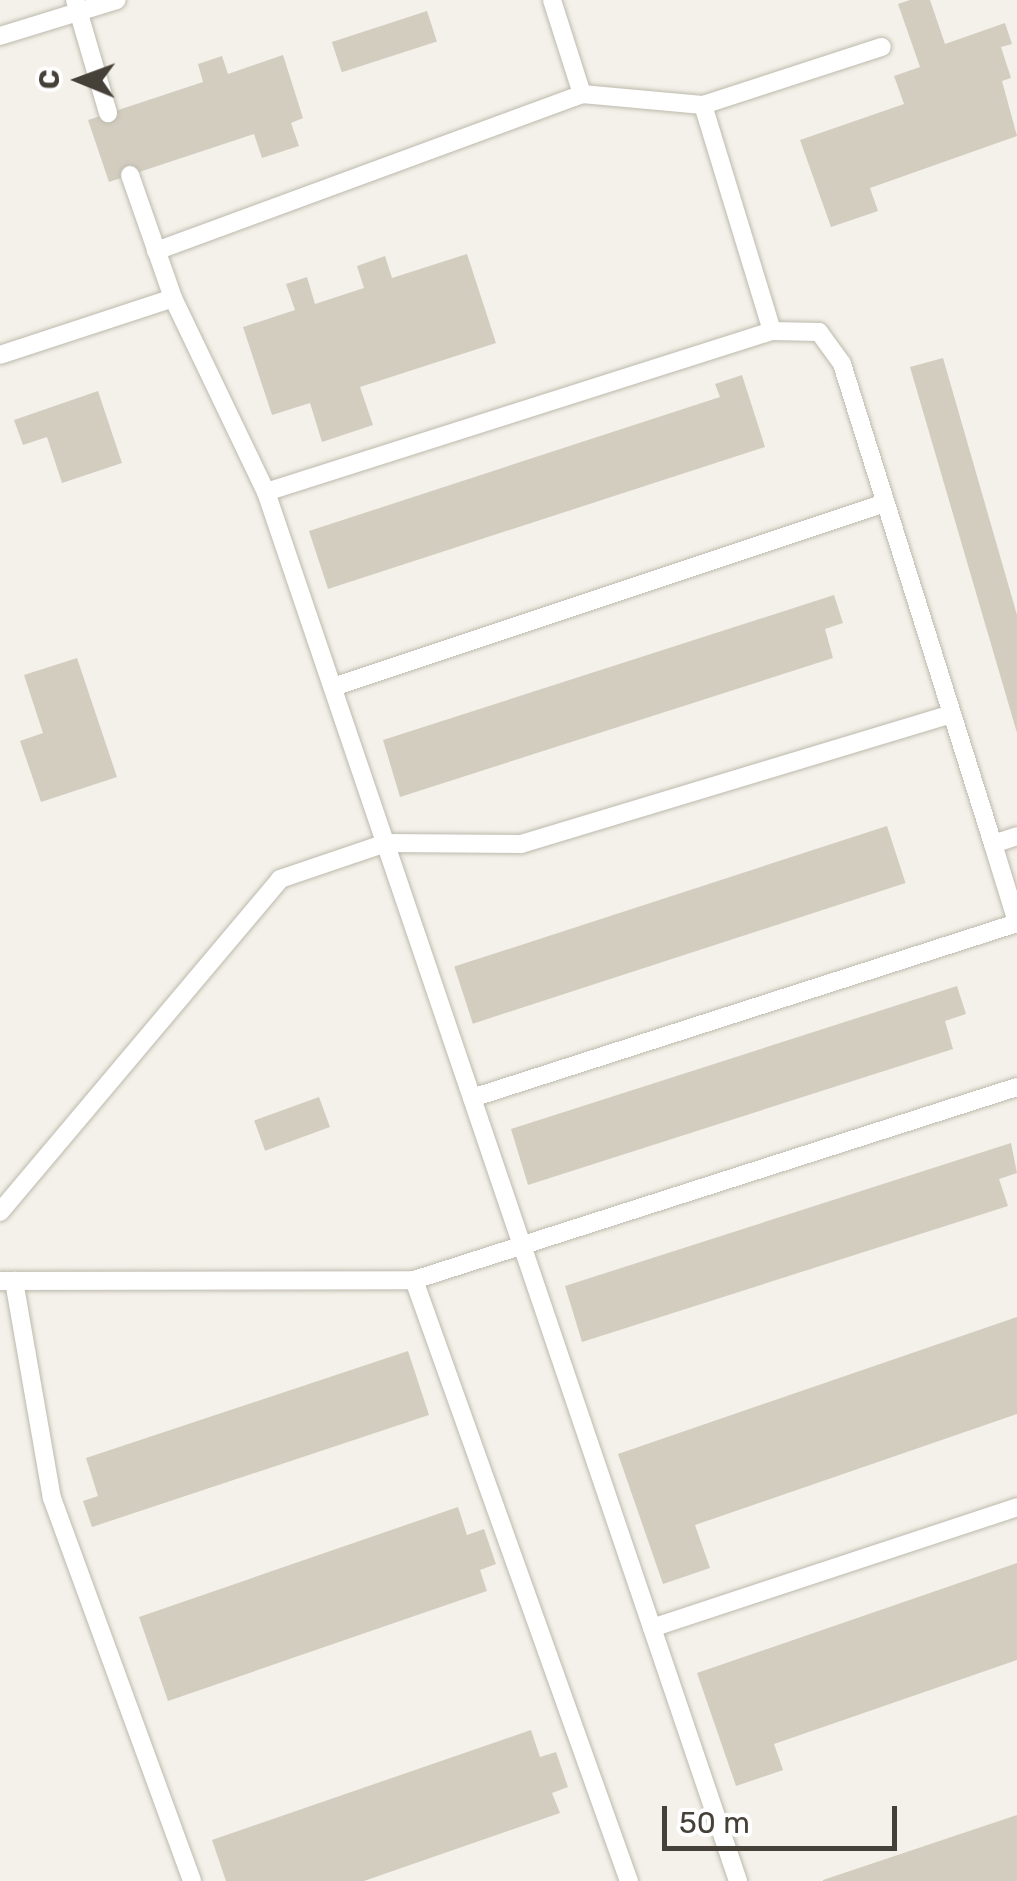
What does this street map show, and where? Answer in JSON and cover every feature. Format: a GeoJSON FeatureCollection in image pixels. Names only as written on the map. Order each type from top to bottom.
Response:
{"type":"FeatureCollection","features":[{"type":"Feature","properties":{"kind":"lane"},"geometry":{"type":"LineString","coordinates":[[0,36],[77,6],[117,0]]}},
{"type":"Feature","properties":{"kind":"lane"},"geometry":{"type":"LineString","coordinates":[[552,0],[582,94]]}},
{"type":"Feature","properties":{"kind":"lane"},"geometry":{"type":"LineString","coordinates":[[77,6],[108,113]]}},
{"type":"Feature","properties":{"kind":"lane"},"geometry":{"type":"LineString","coordinates":[[156,251],[582,94],[703,104],[882,46]]}},
{"type":"Feature","properties":{"kind":"lane"},"geometry":{"type":"LineString","coordinates":[[703,104],[772,331]]}},
{"type":"Feature","properties":{"kind":"lane"},"geometry":{"type":"LineString","coordinates":[[130,175],[173,298],[266,492],[738,1881]]}},
{"type":"Feature","properties":{"kind":"lane"},"geometry":{"type":"LineString","coordinates":[[0,355],[173,298]]}},
{"type":"Feature","properties":{"kind":"lane"},"geometry":{"type":"LineString","coordinates":[[266,492],[772,331],[819,332],[842,364],[1017,923],[472,1098]]}},
{"type":"Feature","properties":{"kind":"lane"},"geometry":{"type":"LineString","coordinates":[[333,688],[885,503]]}},
{"type":"Feature","properties":{"kind":"lane"},"geometry":{"type":"LineString","coordinates":[[0,1212],[280,879],[386,842],[521,844],[952,714]]}},
{"type":"Feature","properties":{"kind":"lane"},"geometry":{"type":"LineString","coordinates":[[992,844],[1017,836]]}},
{"type":"Feature","properties":{"kind":"lane"},"geometry":{"type":"LineString","coordinates":[[192,1881],[52,1498],[7,1281],[414,1280],[1017,1087]]}},
{"type":"Feature","properties":{"kind":"lane"},"geometry":{"type":"LineString","coordinates":[[414,1280],[629,1881]]}},
{"type":"Feature","properties":{"kind":"lane"},"geometry":{"type":"LineString","coordinates":[[652,1628],[1017,1507]]}},
{"type":"Feature","properties":{"kind":"building"},"geometry":{"type":"Polygon","coordinates":[[[930,0],[945,44],[1005,23],[1012,44],[1001,47],[1011,78],[1002,81],[1017,136],[870,188],[878,211],[831,227],[800,140],[904,104],[894,76],[920,67],[898,4],[930,0]]]}},
{"type":"Feature","properties":{"kind":"building"},"geometry":{"type":"Polygon","coordinates":[[[427,11],[437,41],[342,72],[332,42],[427,11]]]}},
{"type":"Feature","properties":{"kind":"building"},"geometry":{"type":"Polygon","coordinates":[[[283,55],[303,118],[291,123],[299,146],[262,158],[254,134],[109,182],[88,120],[203,82],[198,64],[222,56],[228,74],[283,55]]]}},
{"type":"Feature","properties":{"kind":"building"},"geometry":{"type":"Polygon","coordinates":[[[467,254],[496,343],[360,387],[373,425],[322,442],[310,403],[272,415],[243,327],[295,310],[286,284],[307,277],[315,304],[364,288],[357,266],[385,256],[392,278],[467,254]]]}},
{"type":"Feature","properties":{"kind":"building"},"geometry":{"type":"Polygon","coordinates":[[[943,358],[1017,615],[1017,733],[910,367],[943,358]]]}},
{"type":"Feature","properties":{"kind":"building"},"geometry":{"type":"Polygon","coordinates":[[[742,375],[765,447],[328,589],[309,531],[720,397],[715,384],[742,375]]]}},
{"type":"Feature","properties":{"kind":"building"},"geometry":{"type":"Polygon","coordinates":[[[98,391],[122,463],[62,483],[47,437],[23,445],[14,420],[98,391]]]}},
{"type":"Feature","properties":{"kind":"building"},"geometry":{"type":"Polygon","coordinates":[[[834,595],[843,623],[825,629],[833,658],[400,797],[383,740],[834,595]]]}},
{"type":"Feature","properties":{"kind":"building"},"geometry":{"type":"Polygon","coordinates":[[[77,658],[117,777],[41,802],[20,741],[43,733],[24,675],[77,658]]]}},
{"type":"Feature","properties":{"kind":"building"},"geometry":{"type":"Polygon","coordinates":[[[887,826],[906,883],[473,1024],[454,967],[887,826]]]}},
{"type":"Feature","properties":{"kind":"building"},"geometry":{"type":"Polygon","coordinates":[[[957,986],[966,1014],[945,1021],[953,1049],[528,1185],[511,1129],[957,986]]]}},
{"type":"Feature","properties":{"kind":"building"},"geometry":{"type":"Polygon","coordinates":[[[319,1097],[330,1127],[265,1151],[254,1121],[319,1097]]]}},
{"type":"Feature","properties":{"kind":"building"},"geometry":{"type":"Polygon","coordinates":[[[1011,1143],[1017,1173],[999,1179],[1008,1206],[582,1342],[565,1286],[1011,1143]]]}},
{"type":"Feature","properties":{"kind":"building"},"geometry":{"type":"Polygon","coordinates":[[[1017,1317],[1017,1414],[695,1525],[710,1568],[663,1584],[618,1454],[1017,1317]]]}},
{"type":"Feature","properties":{"kind":"building"},"geometry":{"type":"Polygon","coordinates":[[[408,1351],[429,1415],[92,1527],[83,1501],[98,1496],[86,1458],[408,1351]]]}},
{"type":"Feature","properties":{"kind":"building"},"geometry":{"type":"Polygon","coordinates":[[[458,1507],[467,1535],[484,1529],[496,1564],[480,1570],[487,1591],[168,1701],[139,1617],[458,1507]]]}},
{"type":"Feature","properties":{"kind":"building"},"geometry":{"type":"Polygon","coordinates":[[[1017,1563],[1017,1660],[774,1744],[783,1770],[736,1786],[697,1673],[1017,1563]]]}},
{"type":"Feature","properties":{"kind":"building"},"geometry":{"type":"Polygon","coordinates":[[[531,1730],[540,1757],[556,1752],[568,1787],[552,1793],[560,1813],[364,1881],[226,1881],[212,1840],[531,1730]]]}},
{"type":"Feature","properties":{"kind":"building"},"geometry":{"type":"Polygon","coordinates":[[[1017,1815],[1017,1881],[823,1881],[823,1880],[1017,1815]]]}}]}
